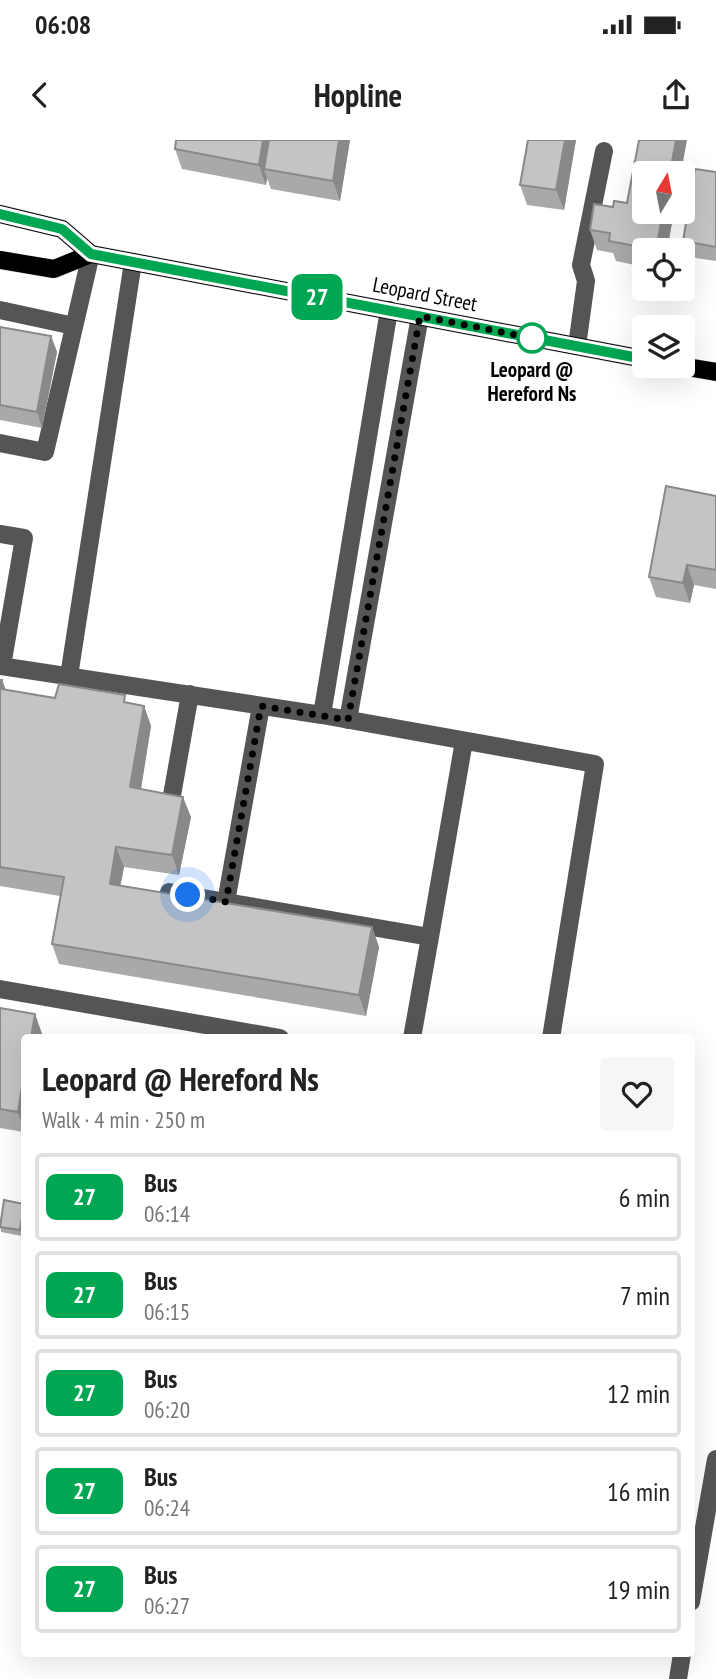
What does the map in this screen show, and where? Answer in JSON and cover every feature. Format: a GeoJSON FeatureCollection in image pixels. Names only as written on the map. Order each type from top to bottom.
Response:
{"type":"FeatureCollection","features":[{"type":"Feature","properties":{"kind":"main road","name":"Leopard Street"},"geometry":{"type":"LineString","coordinates":[[0,214],[62,229],[91,254],[632,357]]}},
{"type":"Feature","properties":{"kind":"main road"},"geometry":{"type":"LineString","coordinates":[[0,260],[54,269],[91,254]]}},
{"type":"Feature","properties":{"kind":"main road"},"geometry":{"type":"LineString","coordinates":[[695,368],[716,372]]}},
{"type":"Feature","properties":{"kind":"street"},"geometry":{"type":"LineString","coordinates":[[576,346],[586,281],[581,265],[604,151]]}},
{"type":"Feature","properties":{"kind":"street"},"geometry":{"type":"LineString","coordinates":[[0,443],[45,452],[50,413],[91,254]]}},
{"type":"Feature","properties":{"kind":"street"},"geometry":{"type":"LineString","coordinates":[[69,676],[133,262]]}},
{"type":"Feature","properties":{"kind":"street"},"geometry":{"type":"LineString","coordinates":[[0,310],[74,326]]}},
{"type":"Feature","properties":{"kind":"street"},"geometry":{"type":"LineString","coordinates":[[322,715],[389,310]]}},
{"type":"Feature","properties":{"kind":"street"},"geometry":{"type":"LineString","coordinates":[[348,720],[420,316]]}},
{"type":"Feature","properties":{"kind":"street"},"geometry":{"type":"LineString","coordinates":[[356,510],[384,515]]}},
{"type":"Feature","properties":{"kind":"street"},"geometry":{"type":"LineString","coordinates":[[0,534],[24,538],[1,666],[322,715],[595,764],[552,1034]]}},
{"type":"Feature","properties":{"kind":"street"},"geometry":{"type":"LineString","coordinates":[[172,801],[190,694]]}},
{"type":"Feature","properties":{"kind":"street"},"geometry":{"type":"LineString","coordinates":[[226,902],[261,706]]}},
{"type":"Feature","properties":{"kind":"street"},"geometry":{"type":"LineString","coordinates":[[413,1034],[464,741]]}},
{"type":"Feature","properties":{"kind":"street"},"geometry":{"type":"LineString","coordinates":[[169,892],[430,937]]}},
{"type":"Feature","properties":{"kind":"street"},"geometry":{"type":"LineString","coordinates":[[0,989],[257,1034]]}},
{"type":"Feature","properties":{"kind":"street"},"geometry":{"type":"LineString","coordinates":[[695,1579],[716,1459]]}},
{"type":"Feature","properties":{"kind":"street"},"geometry":{"type":"LineString","coordinates":[[678,1679],[682,1657]]}},
{"type":"Feature","properties":{"kind":"building"},"geometry":{"type":"Polygon","coordinates":[[[176,140],[263,140],[259,165],[175,149],[176,140]]]}},
{"type":"Feature","properties":{"kind":"building"},"geometry":{"type":"Polygon","coordinates":[[[269,140],[339,140],[333,181],[264,169],[269,140]]]}},
{"type":"Feature","properties":{"kind":"building"},"geometry":{"type":"Polygon","coordinates":[[[528,140],[565,140],[556,190],[520,185],[528,140]]]}},
{"type":"Feature","properties":{"kind":"building"},"geometry":{"type":"Polygon","coordinates":[[[639,140],[676,140],[672,161],[635,161],[639,140]]]}},
{"type":"Feature","properties":{"kind":"building"},"geometry":{"type":"Polygon","coordinates":[[[695,169],[716,172],[716,247],[695,243],[695,238],[684,238],[686,224],[695,224],[695,169]]]}},
{"type":"Feature","properties":{"kind":"building"},"geometry":{"type":"Polygon","coordinates":[[[632,177],[632,224],[661,224],[658,238],[632,238],[632,245],[609,241],[610,233],[590,230],[594,204],[613,207],[614,201],[627,203],[632,177]]]}},
{"type":"Feature","properties":{"kind":"building"},"geometry":{"type":"Polygon","coordinates":[[[0,327],[51,336],[37,412],[0,405],[0,327]]]}},
{"type":"Feature","properties":{"kind":"building"},"geometry":{"type":"Polygon","coordinates":[[[666,486],[716,496],[716,570],[687,565],[683,583],[649,577],[666,486]]]}},
{"type":"Feature","properties":{"kind":"building"},"geometry":{"type":"Polygon","coordinates":[[[0,680],[1,689],[55,698],[59,684],[125,695],[124,702],[144,706],[130,787],[183,797],[172,855],[116,847],[110,884],[372,927],[359,995],[52,944],[64,877],[0,867],[0,680]]]}},
{"type":"Feature","properties":{"kind":"building"},"geometry":{"type":"Polygon","coordinates":[[[0,1008],[35,1014],[32,1034],[21,1034],[21,1093],[18,1112],[0,1109],[0,1008]]]}},
{"type":"Feature","properties":{"kind":"building"},"geometry":{"type":"Polygon","coordinates":[[[4,1200],[21,1203],[20,1230],[0,1227],[4,1200]]]}},
{"type":"Feature","properties":{"kind":"bus line","name":"27"},"geometry":{"type":"LineString","coordinates":[[0,214],[62,229],[91,254],[632,357]]}},
{"type":"Feature","properties":{"kind":"place","name":"Leopard @ Hereford Ns"},"geometry":{"type":"Point","coordinates":[532,338]}},
{"type":"Feature","properties":{"kind":"route"},"geometry":{"type":"LineString","coordinates":[[188,895],[226,902],[261,706],[348,720],[420,316],[532,338]]}}]}
